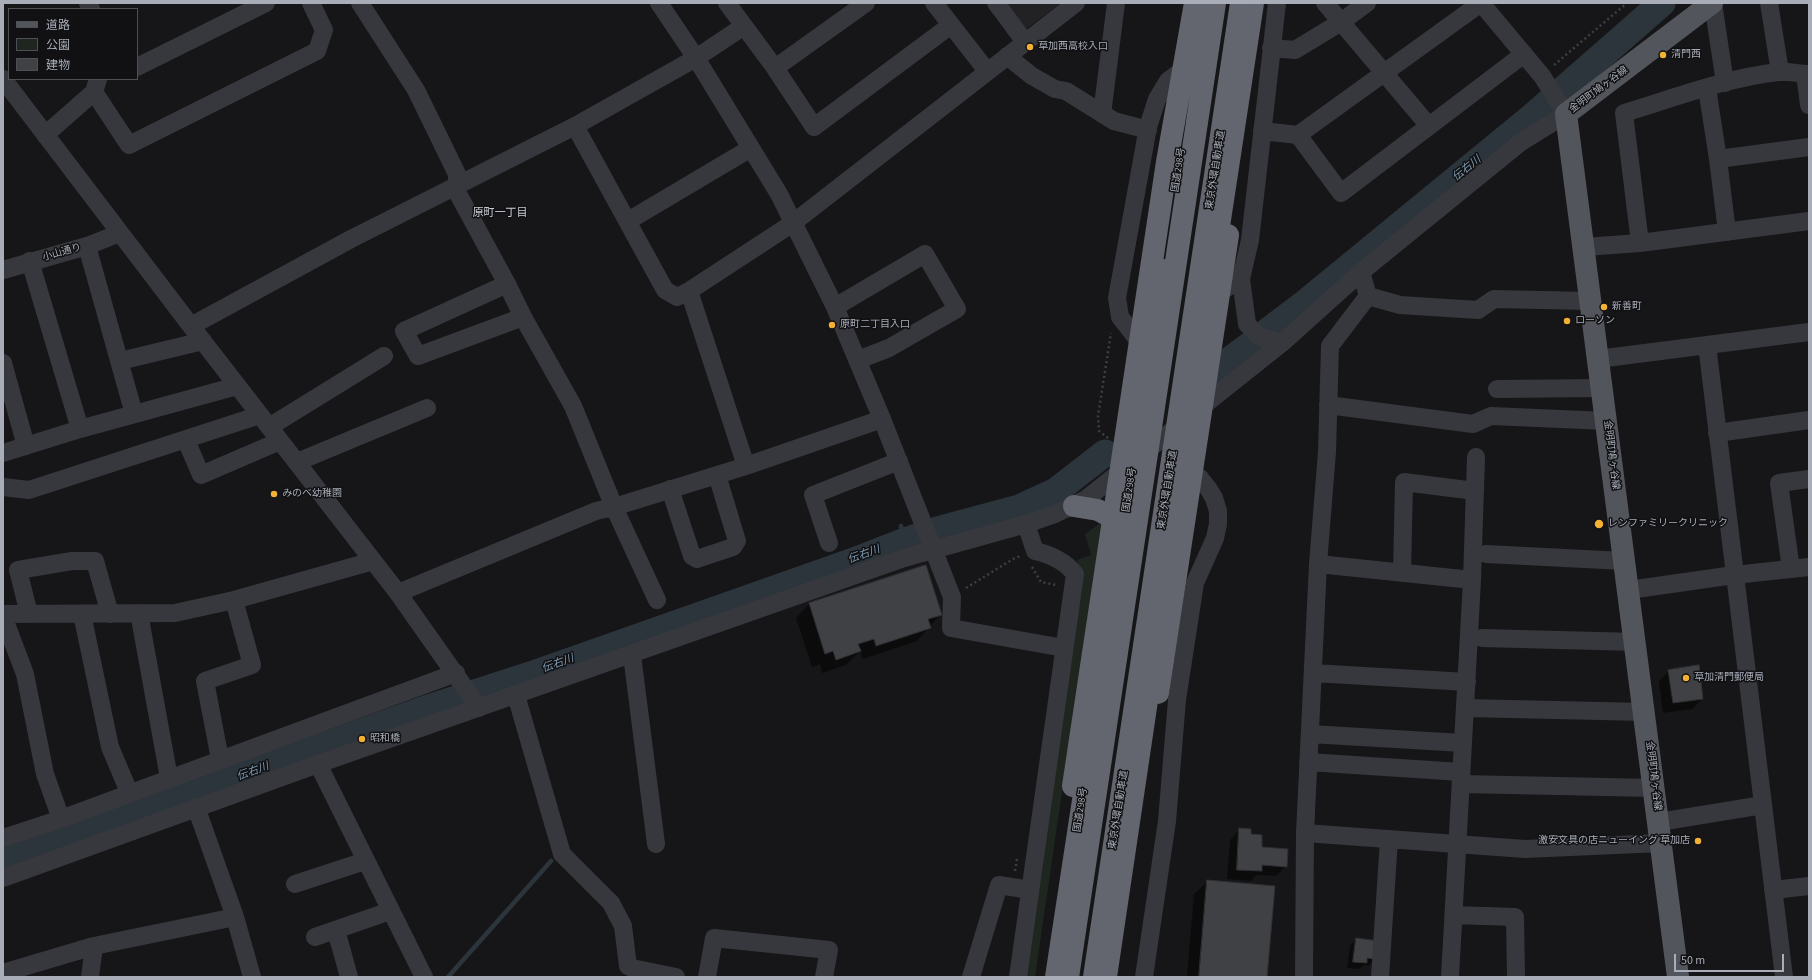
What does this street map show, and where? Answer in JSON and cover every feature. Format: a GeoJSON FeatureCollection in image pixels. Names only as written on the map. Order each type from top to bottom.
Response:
{"type":"FeatureCollection","features":[{"type":"Feature","properties":{"kind":"highway"},"geometry":{"type":"LineString","coordinates":[[1055,977],[1073,786],[1168,162],[1195,3]]}},
{"type":"Feature","properties":{"kind":"highway","name":"国道298号"},"geometry":{"type":"LineString","coordinates":[[1055,977],[1205,3]]}},
{"type":"Feature","properties":{"kind":"highway"},"geometry":{"type":"LineString","coordinates":[[1068,977],[1215,3]]}},
{"type":"Feature","properties":{"kind":"highway","name":"東京外環自動車道"},"geometry":{"type":"LineString","coordinates":[[1094,977],[1241,3]]}},
{"type":"Feature","properties":{"kind":"highway"},"geometry":{"type":"LineString","coordinates":[[1106,977],[1190,415],[1254,3]]}},
{"type":"Feature","properties":{"kind":"highway"},"geometry":{"type":"LineString","coordinates":[[1110,977],[1131,877],[1228,235],[1252,34],[1254,3]]}},
{"type":"Feature","properties":{"kind":"highway"},"geometry":{"type":"LineString","coordinates":[[1074,506],[1098,510],[1125,525]]}},
{"type":"Feature","properties":{"kind":"main road","name":"金明町鳩ヶ谷線"},"geometry":{"type":"LineString","coordinates":[[1678,977],[1636,642],[1624,561],[1566,114],[1712,3]]}},
{"type":"Feature","properties":{"kind":"street"},"geometry":{"type":"LineString","coordinates":[[138,67],[266,3]]}},
{"type":"Feature","properties":{"kind":"street"},"geometry":{"type":"LineString","coordinates":[[45,134],[96,86],[129,145],[316,51],[324,30],[311,3]]}},
{"type":"Feature","properties":{"kind":"street"},"geometry":{"type":"LineString","coordinates":[[360,3],[416,90],[457,174],[458,192],[523,317],[573,406],[614,507],[657,600]]}},
{"type":"Feature","properties":{"kind":"street"},"geometry":{"type":"LineString","coordinates":[[659,3],[696,58],[779,194],[836,307],[882,418],[930,545],[952,597],[951,628],[1064,648]]}},
{"type":"Feature","properties":{"kind":"street"},"geometry":{"type":"LineString","coordinates":[[727,3],[775,68],[814,126],[951,25]]}},
{"type":"Feature","properties":{"kind":"street"},"geometry":{"type":"LineString","coordinates":[[775,68],[845,9],[866,3]]}},
{"type":"Feature","properties":{"kind":"street"},"geometry":{"type":"LineString","coordinates":[[934,3],[987,71]]}},
{"type":"Feature","properties":{"kind":"street"},"geometry":{"type":"LineString","coordinates":[[996,3],[1025,42]]}},
{"type":"Feature","properties":{"kind":"street"},"geometry":{"type":"LineString","coordinates":[[575,126],[665,290],[677,297],[689,291],[793,223],[1076,3]]}},
{"type":"Feature","properties":{"kind":"street"},"geometry":{"type":"LineString","coordinates":[[1102,114],[1116,3]]}},
{"type":"Feature","properties":{"kind":"street"},"geometry":{"type":"LineString","coordinates":[[1277,3],[1250,240],[1241,279],[1247,324],[1258,336],[1282,343]]}},
{"type":"Feature","properties":{"kind":"street"},"geometry":{"type":"LineString","coordinates":[[1324,3],[1429,126]]}},
{"type":"Feature","properties":{"kind":"street"},"geometry":{"type":"LineString","coordinates":[[1271,48],[1295,50],[1341,22],[1367,3]]}},
{"type":"Feature","properties":{"kind":"street"},"geometry":{"type":"LineString","coordinates":[[3,878],[478,705],[516,695],[632,655],[930,545],[1026,524],[1074,506],[1135,460],[1282,343],[1361,272],[1521,142],[1566,114],[1542,77],[1481,3],[1298,135],[1262,131]]}},
{"type":"Feature","properties":{"kind":"street"},"geometry":{"type":"LineString","coordinates":[[1712,3],[1725,83]]}},
{"type":"Feature","properties":{"kind":"street"},"geometry":{"type":"LineString","coordinates":[[1769,3],[1780,72]]}},
{"type":"Feature","properties":{"kind":"street"},"geometry":{"type":"LineString","coordinates":[[191,326],[351,239],[575,126],[696,58],[744,26]]}},
{"type":"Feature","properties":{"kind":"street"},"geometry":{"type":"LineString","coordinates":[[1298,135],[1341,194],[1524,54]]}},
{"type":"Feature","properties":{"kind":"street"},"geometry":{"type":"LineString","coordinates":[[1007,56],[1032,76],[1055,89],[1066,91],[1114,121],[1148,130]]}},
{"type":"Feature","properties":{"kind":"street"},"geometry":{"type":"LineString","coordinates":[[1150,356],[1120,316],[1117,298],[1148,130],[1157,99],[1168,81],[1196,59]]}},
{"type":"Feature","properties":{"kind":"street"},"geometry":{"type":"LineString","coordinates":[[1640,243],[1624,113],[1725,83],[1780,72],[1807,74],[1809,106]]}},
{"type":"Feature","properties":{"kind":"street"},"geometry":{"type":"LineString","coordinates":[[6,80],[45,134],[203,342],[398,593],[478,705]]}},
{"type":"Feature","properties":{"kind":"street"},"geometry":{"type":"LineString","coordinates":[[1707,88],[1727,232]]}},
{"type":"Feature","properties":{"kind":"street"},"geometry":{"type":"LineString","coordinates":[[1718,159],[1809,147]]}},
{"type":"Feature","properties":{"kind":"street"},"geometry":{"type":"LineString","coordinates":[[628,221],[751,148]]}},
{"type":"Feature","properties":{"kind":"street"},"geometry":{"type":"LineString","coordinates":[[1584,247],[1640,243],[1809,221]]}},
{"type":"Feature","properties":{"kind":"street","name":"小山通り"},"geometry":{"type":"LineString","coordinates":[[3,270],[87,246],[120,233]]}},
{"type":"Feature","properties":{"kind":"street"},"geometry":{"type":"LineString","coordinates":[[87,246],[134,414]]}},
{"type":"Feature","properties":{"kind":"street"},"geometry":{"type":"LineString","coordinates":[[836,307],[925,254],[957,308],[889,348],[858,360]]}},
{"type":"Feature","properties":{"kind":"street"},"geometry":{"type":"LineString","coordinates":[[30,262],[80,429]]}},
{"type":"Feature","properties":{"kind":"street"},"geometry":{"type":"LineString","coordinates":[[1361,272],[1368,296]]}},
{"type":"Feature","properties":{"kind":"street"},"geometry":{"type":"LineString","coordinates":[[1208,300],[1241,279]]}},
{"type":"Feature","properties":{"kind":"street"},"geometry":{"type":"LineString","coordinates":[[507,284],[404,331],[418,356],[523,317]]}},
{"type":"Feature","properties":{"kind":"street"},"geometry":{"type":"LineString","coordinates":[[689,291],[746,466]]}},
{"type":"Feature","properties":{"kind":"street"},"geometry":{"type":"LineString","coordinates":[[1368,296],[1400,305],[1478,310],[1494,299],[1591,301]]}},
{"type":"Feature","properties":{"kind":"street"},"geometry":{"type":"LineString","coordinates":[[1304,977],[1305,833],[1318,564],[1327,452],[1330,346],[1368,296]]}},
{"type":"Feature","properties":{"kind":"street"},"geometry":{"type":"LineString","coordinates":[[1598,359],[1809,332]]}},
{"type":"Feature","properties":{"kind":"street"},"geometry":{"type":"LineString","coordinates":[[120,361],[203,342]]}},
{"type":"Feature","properties":{"kind":"street"},"geometry":{"type":"LineString","coordinates":[[1707,345],[1784,977]]}},
{"type":"Feature","properties":{"kind":"street"},"geometry":{"type":"LineString","coordinates":[[186,440],[201,475],[270,428],[384,356]]}},
{"type":"Feature","properties":{"kind":"street"},"geometry":{"type":"LineString","coordinates":[[3,363],[26,446]]}},
{"type":"Feature","properties":{"kind":"street"},"geometry":{"type":"LineString","coordinates":[[3,453],[80,429],[237,386]]}},
{"type":"Feature","properties":{"kind":"street"},"geometry":{"type":"LineString","coordinates":[[1497,389],[1602,388]]}},
{"type":"Feature","properties":{"kind":"street"},"geometry":{"type":"LineString","coordinates":[[1328,405],[1473,424],[1491,416],[1607,421]]}},
{"type":"Feature","properties":{"kind":"street"},"geometry":{"type":"LineString","coordinates":[[297,462],[427,408]]}},
{"type":"Feature","properties":{"kind":"street"},"geometry":{"type":"LineString","coordinates":[[398,593],[596,511],[614,507],[746,466],[882,418]]}},
{"type":"Feature","properties":{"kind":"street"},"geometry":{"type":"LineString","coordinates":[[1717,433],[1809,420]]}},
{"type":"Feature","properties":{"kind":"street"},"geometry":{"type":"LineString","coordinates":[[3,487],[29,490],[186,440],[270,428]]}},
{"type":"Feature","properties":{"kind":"street"},"geometry":{"type":"LineString","coordinates":[[1450,977],[1459,843],[1461,778],[1472,580],[1476,457]]}},
{"type":"Feature","properties":{"kind":"street"},"geometry":{"type":"LineString","coordinates":[[829,544],[813,495],[899,462]]}},
{"type":"Feature","properties":{"kind":"street"},"geometry":{"type":"LineString","coordinates":[[1144,977],[1168,821],[1177,700],[1195,583],[1215,538],[1218,524],[1218,511],[1214,498],[1208,488],[1200,478],[1182,469]]}},
{"type":"Feature","properties":{"kind":"street"},"geometry":{"type":"LineString","coordinates":[[670,489],[692,556],[697,559],[734,547],[737,541],[717,475]]}},
{"type":"Feature","properties":{"kind":"street"},"geometry":{"type":"LineString","coordinates":[[1791,569],[1779,483],[1809,479]]}},
{"type":"Feature","properties":{"kind":"street"},"geometry":{"type":"LineString","coordinates":[[1402,573],[1404,482],[1475,491]]}},
{"type":"Feature","properties":{"kind":"street"},"geometry":{"type":"LineString","coordinates":[[1018,977],[1075,574],[1067,564],[1047,554],[1033,559],[1026,524]]}},
{"type":"Feature","properties":{"kind":"street"},"geometry":{"type":"LineString","coordinates":[[1486,554],[1624,561]]}},
{"type":"Feature","properties":{"kind":"street"},"geometry":{"type":"LineString","coordinates":[[29,614],[18,570],[72,561],[95,561],[110,614]]}},
{"type":"Feature","properties":{"kind":"street"},"geometry":{"type":"LineString","coordinates":[[61,818],[45,774],[25,674],[3,615],[175,613],[234,600],[373,561]]}},
{"type":"Feature","properties":{"kind":"street"},"geometry":{"type":"LineString","coordinates":[[1318,564],[1472,580]]}},
{"type":"Feature","properties":{"kind":"street"},"geometry":{"type":"LineString","coordinates":[[1629,590],[1734,575],[1809,567]]}},
{"type":"Feature","properties":{"kind":"street"},"geometry":{"type":"LineString","coordinates":[[220,760],[205,681],[252,664],[234,600]]}},
{"type":"Feature","properties":{"kind":"street"},"geometry":{"type":"LineString","coordinates":[[139,613],[169,778]]}},
{"type":"Feature","properties":{"kind":"street"},"geometry":{"type":"LineString","coordinates":[[82,614],[110,747],[129,792]]}},
{"type":"Feature","properties":{"kind":"street"},"geometry":{"type":"LineString","coordinates":[[1482,638],[1636,642]]}},
{"type":"Feature","properties":{"kind":"street"},"geometry":{"type":"LineString","coordinates":[[632,655],[656,844]]}},
{"type":"Feature","properties":{"kind":"street"},"geometry":{"type":"LineString","coordinates":[[1313,673],[1467,682]]}},
{"type":"Feature","properties":{"kind":"street"},"geometry":{"type":"LineString","coordinates":[[3,838],[129,792],[459,677]]}},
{"type":"Feature","properties":{"kind":"street"},"geometry":{"type":"LineString","coordinates":[[516,695],[562,854],[611,904],[623,926],[628,966],[676,977]]}},
{"type":"Feature","properties":{"kind":"street"},"geometry":{"type":"LineString","coordinates":[[1465,708],[1644,712]]}},
{"type":"Feature","properties":{"kind":"street"},"geometry":{"type":"LineString","coordinates":[[1310,734],[1463,743]]}},
{"type":"Feature","properties":{"kind":"street"},"geometry":{"type":"LineString","coordinates":[[1308,762],[1461,778],[1654,788]]}},
{"type":"Feature","properties":{"kind":"street"},"geometry":{"type":"LineString","coordinates":[[318,764],[424,977]]}},
{"type":"Feature","properties":{"kind":"street"},"geometry":{"type":"LineString","coordinates":[[1658,822],[1763,805]]}},
{"type":"Feature","properties":{"kind":"street"},"geometry":{"type":"LineString","coordinates":[[196,807],[235,917],[252,977]]}},
{"type":"Feature","properties":{"kind":"street"},"geometry":{"type":"LineString","coordinates":[[1305,833],[1525,849],[1661,843]]}},
{"type":"Feature","properties":{"kind":"street"},"geometry":{"type":"LineString","coordinates":[[1380,977],[1389,838]]}},
{"type":"Feature","properties":{"kind":"street"},"geometry":{"type":"LineString","coordinates":[[295,884],[365,860]]}},
{"type":"Feature","properties":{"kind":"street"},"geometry":{"type":"LineString","coordinates":[[971,977],[1000,885],[1030,890]]}},
{"type":"Feature","properties":{"kind":"street"},"geometry":{"type":"LineString","coordinates":[[1773,890],[1809,886]]}},
{"type":"Feature","properties":{"kind":"street"},"geometry":{"type":"LineString","coordinates":[[315,937],[390,911]]}},
{"type":"Feature","properties":{"kind":"street"},"geometry":{"type":"LineString","coordinates":[[1454,915],[1515,917],[1516,977]]}},
{"type":"Feature","properties":{"kind":"street"},"geometry":{"type":"LineString","coordinates":[[3,973],[94,946],[235,917]]}},
{"type":"Feature","properties":{"kind":"street"},"geometry":{"type":"LineString","coordinates":[[336,930],[349,977]]}},
{"type":"Feature","properties":{"kind":"street"},"geometry":{"type":"LineString","coordinates":[[707,977],[714,938],[829,950],[824,977]]}},
{"type":"Feature","properties":{"kind":"street"},"geometry":{"type":"LineString","coordinates":[[90,977],[94,946]]}},
{"type":"Feature","properties":{"kind":"path"},"geometry":{"type":"LineString","coordinates":[[1542,77],[1627,3]]}},
{"type":"Feature","properties":{"kind":"path"},"geometry":{"type":"LineString","coordinates":[[1111,441],[1099,432],[1098,416],[1113,325],[1120,316]]}},
{"type":"Feature","properties":{"kind":"path"},"geometry":{"type":"LineString","coordinates":[[952,597],[1013,559],[1033,559],[1041,582],[1056,585],[1056,589]]}},
{"type":"Feature","properties":{"kind":"path"},"geometry":{"type":"LineString","coordinates":[[1015,873],[1017,857]]}},
{"type":"Feature","properties":{"kind":"shaded area"},"geometry":{"type":"Polygon","coordinates":[[[1004,3],[1061,3],[1026,29],[1004,3]]]}},
{"type":"Feature","properties":{"kind":"green space"},"geometry":{"type":"Polygon","coordinates":[[[1099,524],[1104,524],[1071,738],[1066,757],[1035,977],[1023,977],[1082,576],[1077,560],[1091,555],[1085,534],[1099,524]]]}},
{"type":"Feature","properties":{"kind":"building"},"geometry":{"type":"Polygon","coordinates":[[[926,565],[942,615],[928,619],[931,628],[876,646],[874,639],[858,644],[861,651],[836,660],[833,651],[825,654],[809,603],[926,565]]]}},
{"type":"Feature","properties":{"kind":"building"},"geometry":{"type":"Polygon","coordinates":[[[1699,665],[1703,699],[1673,703],[1668,670],[1699,665]]]}},
{"type":"Feature","properties":{"kind":"building"},"geometry":{"type":"Polygon","coordinates":[[[1239,828],[1251,829],[1251,834],[1262,835],[1262,847],[1288,849],[1287,867],[1262,865],[1262,871],[1237,870],[1239,828]]]}},
{"type":"Feature","properties":{"kind":"building"},"geometry":{"type":"Polygon","coordinates":[[[1207,880],[1275,886],[1267,977],[1199,977],[1207,880]]]}},
{"type":"Feature","properties":{"kind":"building"},"geometry":{"type":"Polygon","coordinates":[[[1356,938],[1379,941],[1377,959],[1367,958],[1367,963],[1353,962],[1356,938]]]}},
{"type":"Feature","properties":{"kind":"waterway","name":"伝右川"},"geometry":{"type":"LineString","coordinates":[[1268,331],[1305,303],[1533,116],[1662,3]]}},
{"type":"Feature","properties":{"kind":"waterway","name":"伝右川"},"geometry":{"type":"LineString","coordinates":[[1204,379],[1253,343]]}},
{"type":"Feature","properties":{"kind":"waterway","name":"伝右川"},"geometry":{"type":"LineString","coordinates":[[3,861],[431,707],[539,672],[851,562],[905,541],[937,530],[1019,508],[1056,491],[1105,453]]}},
{"type":"Feature","properties":{"kind":"waterway"},"geometry":{"type":"LineString","coordinates":[[901,526],[905,541]]}},
{"type":"Feature","properties":{"kind":"waterway"},"geometry":{"type":"LineString","coordinates":[[448,977],[551,861]]}},
{"type":"Feature","properties":{"kind":"place","name":"草加西高校入口"},"geometry":{"type":"Point","coordinates":[1030,47]}},
{"type":"Feature","properties":{"kind":"place","name":"清門西"},"geometry":{"type":"Point","coordinates":[1663,55]}},
{"type":"Feature","properties":{"kind":"place","name":"新善町"},"geometry":{"type":"Point","coordinates":[1604,307]}},
{"type":"Feature","properties":{"kind":"place","name":"ローソン"},"geometry":{"type":"Point","coordinates":[1567,321]}},
{"type":"Feature","properties":{"kind":"place","name":"原町二丁目入口"},"geometry":{"type":"Point","coordinates":[832,325]}},
{"type":"Feature","properties":{"kind":"place","name":"みのべ幼稚園"},"geometry":{"type":"Point","coordinates":[274,494]}},
{"type":"Feature","properties":{"kind":"place","name":"レンファミリークリニック"},"geometry":{"type":"Point","coordinates":[1599,524]}},
{"type":"Feature","properties":{"kind":"place","name":"草加清門郵便局"},"geometry":{"type":"Point","coordinates":[1686,678]}},
{"type":"Feature","properties":{"kind":"place","name":"昭和橋"},"geometry":{"type":"Point","coordinates":[362,739]}},
{"type":"Feature","properties":{"kind":"place","name":"激安文具の店ニューイング 草加店"},"geometry":{"type":"Point","coordinates":[1698,841]}},
{"type":"Feature","properties":{"kind":"district","name":"原町一丁目"},"geometry":{"type":"Point","coordinates":[500,214]}}]}
